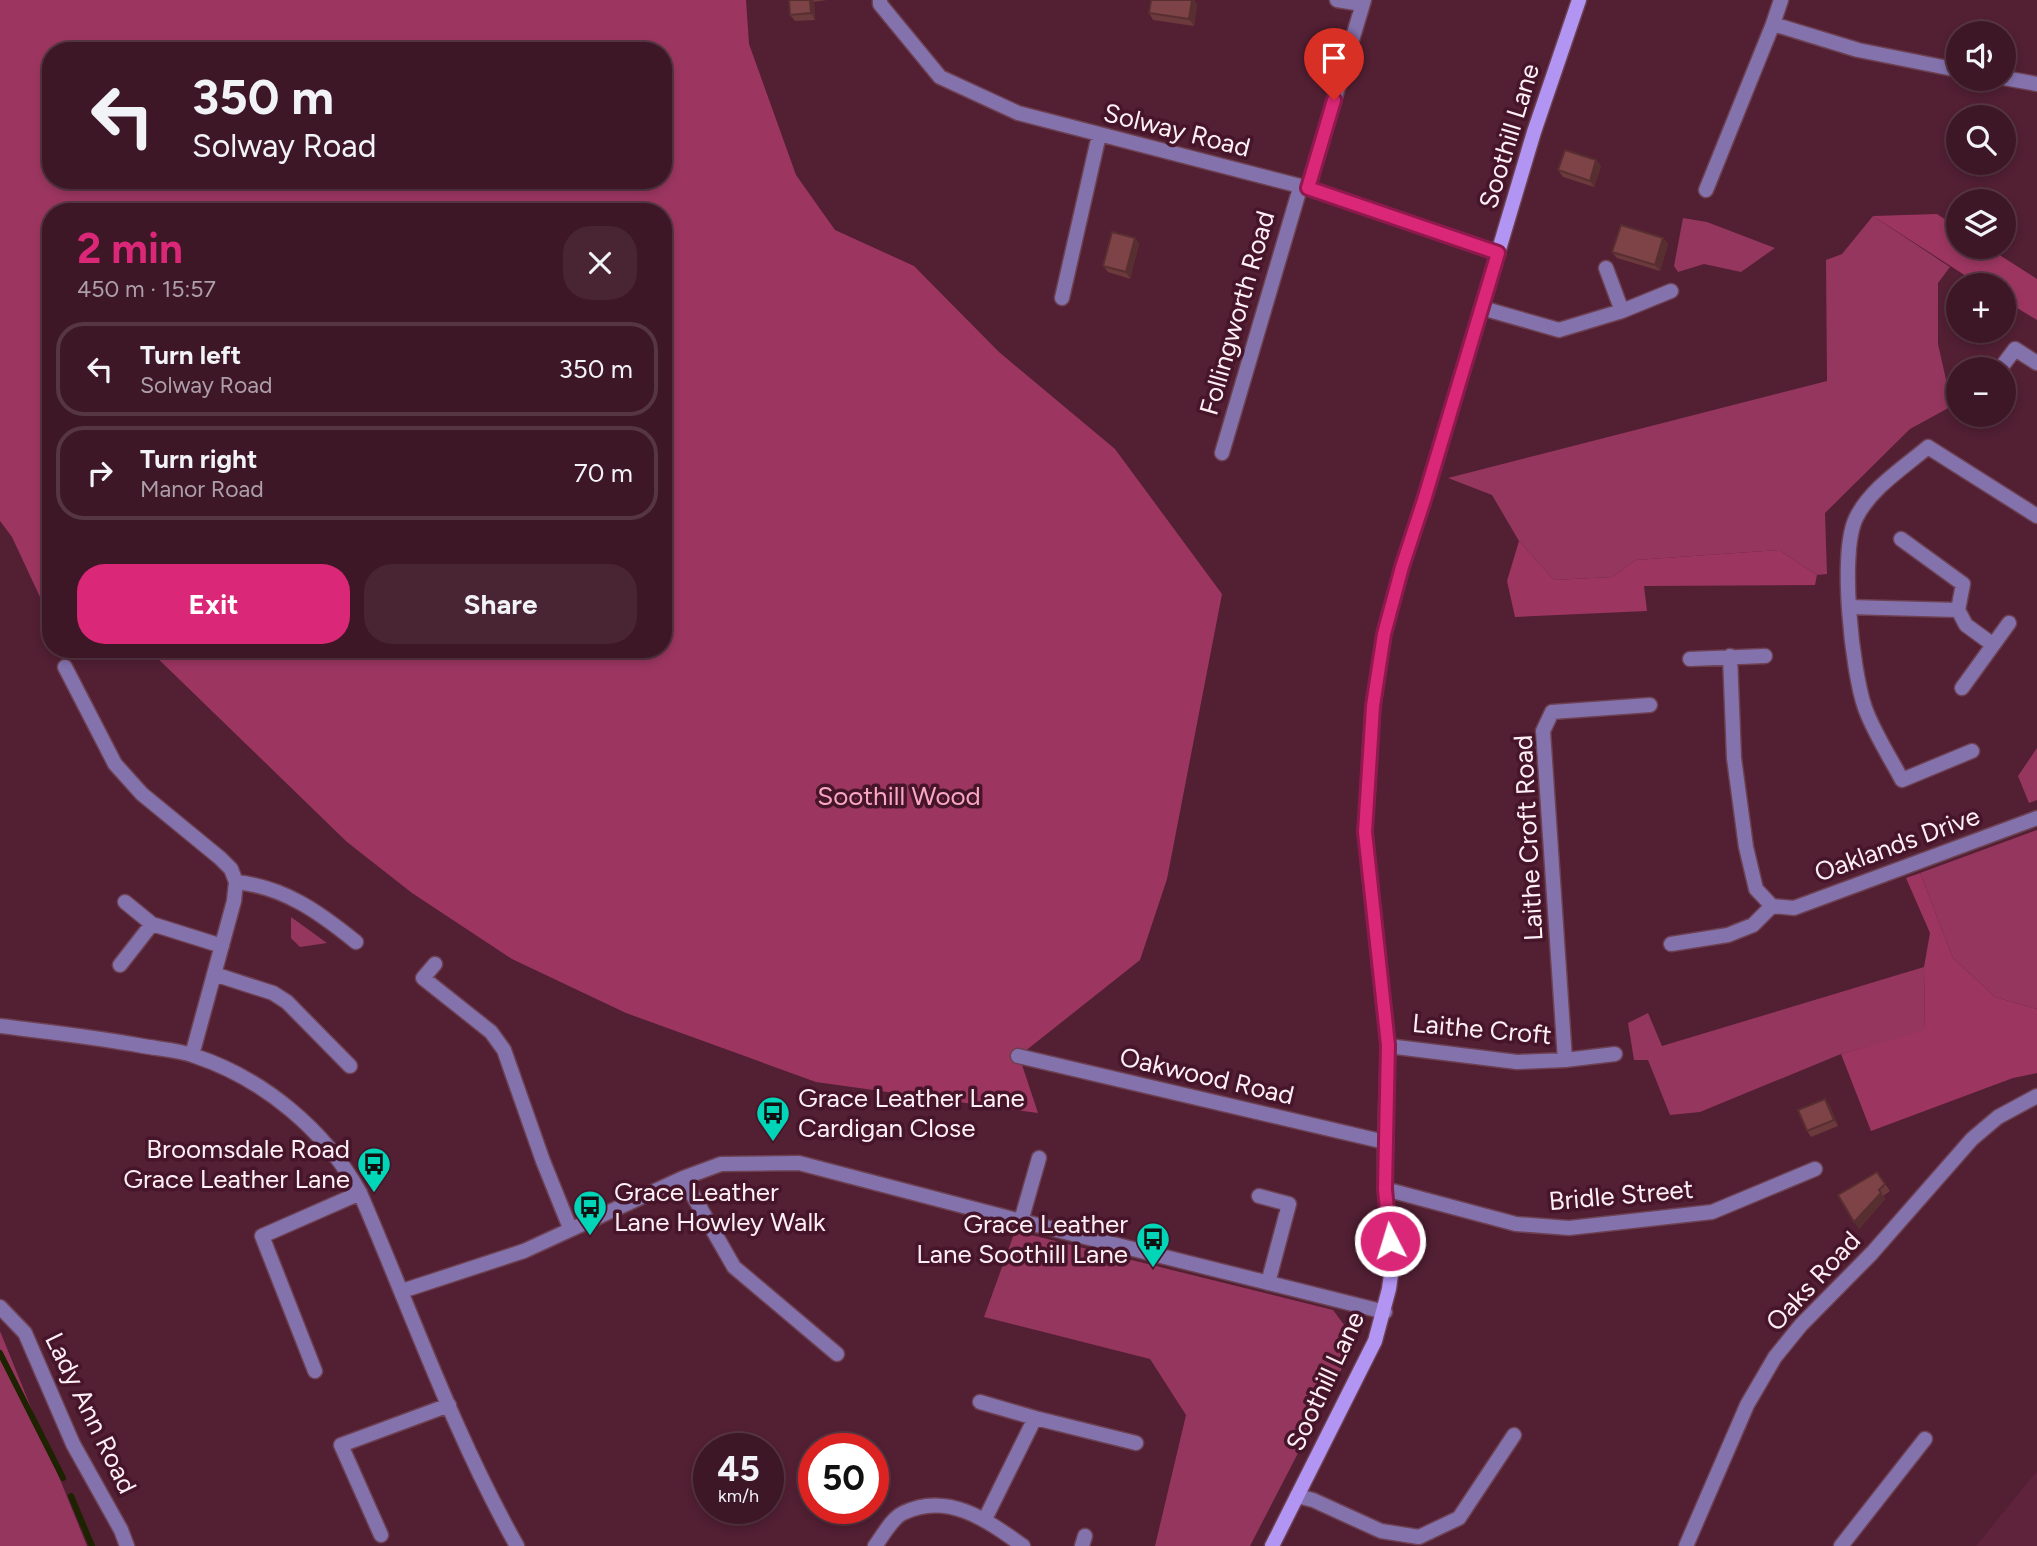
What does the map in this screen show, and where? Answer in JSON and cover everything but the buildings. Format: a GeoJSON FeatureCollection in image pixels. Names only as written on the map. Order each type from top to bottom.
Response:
{"type":"FeatureCollection","features":[{"type":"Feature","properties":{"kind":"main road","name":"Soothill Lane"},"geometry":{"type":"LineString","coordinates":[[1272,1546],[1375,1341],[1385,1312],[1392,1267],[1385,1189],[1388,1045],[1365,832],[1373,706],[1384,634],[1534,132],[1579,0]]}},
{"type":"Feature","properties":{"kind":"street","name":"Solway Road"},"geometry":{"type":"LineString","coordinates":[[880,0],[880,5],[940,77],[1018,113],[1304,188],[1498,253]]}},
{"type":"Feature","properties":{"kind":"street"},"geometry":{"type":"LineString","coordinates":[[1337,0],[1363,2]]}},
{"type":"Feature","properties":{"kind":"street"},"geometry":{"type":"LineString","coordinates":[[1706,190],[1781,0]]}},
{"type":"Feature","properties":{"kind":"street","name":"Follingworth Road"},"geometry":{"type":"LineString","coordinates":[[1222,453],[1363,2]]}},
{"type":"Feature","properties":{"kind":"street"},"geometry":{"type":"LineString","coordinates":[[1773,24],[1858,50],[1946,68]]}},
{"type":"Feature","properties":{"kind":"street"},"geometry":{"type":"LineString","coordinates":[[2016,80],[2037,83]]}},
{"type":"Feature","properties":{"kind":"street"},"geometry":{"type":"LineString","coordinates":[[1062,298],[1099,135]]}},
{"type":"Feature","properties":{"kind":"street"},"geometry":{"type":"LineString","coordinates":[[1606,268],[1622,311]]}},
{"type":"Feature","properties":{"kind":"street"},"geometry":{"type":"LineString","coordinates":[[1482,308],[1559,330],[1622,311],[1671,291]]}},
{"type":"Feature","properties":{"kind":"street"},"geometry":{"type":"LineString","coordinates":[[2009,357],[2015,349],[2037,363]]}},
{"type":"Feature","properties":{"kind":"street"},"geometry":{"type":"LineString","coordinates":[[1972,751],[1902,780],[1866,708],[1852,646],[1849,548],[1855,518],[1877,490],[1928,447],[2037,516]]}},
{"type":"Feature","properties":{"kind":"street"},"geometry":{"type":"LineString","coordinates":[[1901,539],[1963,584],[1958,610],[1966,625],[1992,644]]}},
{"type":"Feature","properties":{"kind":"street"},"geometry":{"type":"LineString","coordinates":[[1849,607],[1958,610]]}},
{"type":"Feature","properties":{"kind":"street"},"geometry":{"type":"LineString","coordinates":[[1962,688],[2009,623]]}},
{"type":"Feature","properties":{"kind":"street"},"geometry":{"type":"LineString","coordinates":[[1671,944],[1728,935],[1753,925],[1772,906],[1756,889],[1746,846],[1734,758],[1730,656]]}},
{"type":"Feature","properties":{"kind":"street"},"geometry":{"type":"LineString","coordinates":[[1690,659],[1765,656]]}},
{"type":"Feature","properties":{"kind":"street"},"geometry":{"type":"LineString","coordinates":[[65,667],[115,764],[142,794],[220,858],[231,869],[236,882],[234,901],[192,1055]]}},
{"type":"Feature","properties":{"kind":"street","name":"Laithe Croft Road"},"geometry":{"type":"LineString","coordinates":[[1565,1060],[1543,731],[1552,712],[1650,705]]}},
{"type":"Feature","properties":{"kind":"street","name":"Oaklands Drive"},"geometry":{"type":"LineString","coordinates":[[1772,906],[1794,908],[2037,818]]}},
{"type":"Feature","properties":{"kind":"street"},"geometry":{"type":"LineString","coordinates":[[236,882],[256,884],[303,902],[320,912],[356,942]]}},
{"type":"Feature","properties":{"kind":"street"},"geometry":{"type":"LineString","coordinates":[[125,902],[152,924],[222,946]]}},
{"type":"Feature","properties":{"kind":"street"},"geometry":{"type":"LineString","coordinates":[[120,965],[152,924]]}},
{"type":"Feature","properties":{"kind":"street"},"geometry":{"type":"LineString","coordinates":[[435,964],[423,978],[491,1032],[504,1050],[570,1228]]}},
{"type":"Feature","properties":{"kind":"street"},"geometry":{"type":"LineString","coordinates":[[214,974],[273,993],[287,1002],[350,1066]]}},
{"type":"Feature","properties":{"kind":"street"},"geometry":{"type":"LineString","coordinates":[[0,1026],[104,1039],[192,1055],[221,1066],[248,1081],[301,1119],[332,1149],[360,1193],[489,1495],[517,1546]]}},
{"type":"Feature","properties":{"kind":"street","name":"Laithe Croft"},"geometry":{"type":"LineString","coordinates":[[1388,1045],[1517,1062],[1615,1054]]}},
{"type":"Feature","properties":{"kind":"street","name":"Oakwood Road"},"geometry":{"type":"LineString","coordinates":[[1018,1056],[1385,1142]]}},
{"type":"Feature","properties":{"kind":"street","name":"Oaks Road"},"geometry":{"type":"LineString","coordinates":[[1686,1546],[1747,1405],[1775,1357],[1801,1325],[1872,1253],[1972,1139],[1998,1117],[2037,1096]]}},
{"type":"Feature","properties":{"kind":"street"},"geometry":{"type":"LineString","coordinates":[[1021,1221],[1039,1158]]}},
{"type":"Feature","properties":{"kind":"street"},"geometry":{"type":"LineString","coordinates":[[402,1291],[524,1251],[683,1178],[721,1164],[799,1163],[1385,1312]]}},
{"type":"Feature","properties":{"kind":"street","name":"Bridle Street"},"geometry":{"type":"LineString","coordinates":[[1385,1189],[1516,1224],[1569,1228],[1712,1212],[1815,1169]]}},
{"type":"Feature","properties":{"kind":"street"},"geometry":{"type":"LineString","coordinates":[[683,1178],[734,1267],[837,1354]]}},
{"type":"Feature","properties":{"kind":"street"},"geometry":{"type":"LineString","coordinates":[[315,1371],[262,1236],[360,1193]]}},
{"type":"Feature","properties":{"kind":"street"},"geometry":{"type":"LineString","coordinates":[[1259,1196],[1289,1204],[1268,1283]]}},
{"type":"Feature","properties":{"kind":"street","name":"Lady Ann Road"},"geometry":{"type":"LineString","coordinates":[[0,1307],[25,1333],[73,1444],[121,1530],[127,1546]]}},
{"type":"Feature","properties":{"kind":"street"},"geometry":{"type":"LineString","coordinates":[[980,1402],[1136,1443]]}},
{"type":"Feature","properties":{"kind":"street"},"geometry":{"type":"LineString","coordinates":[[381,1535],[341,1445],[449,1405]]}},
{"type":"Feature","properties":{"kind":"street"},"geometry":{"type":"LineString","coordinates":[[985,1519],[1035,1418]]}},
{"type":"Feature","properties":{"kind":"street"},"geometry":{"type":"LineString","coordinates":[[1297,1496],[1313,1500],[1381,1531],[1419,1537],[1460,1518],[1514,1435]]}},
{"type":"Feature","properties":{"kind":"street"},"geometry":{"type":"LineString","coordinates":[[1841,1546],[1925,1439]]}},
{"type":"Feature","properties":{"kind":"street"},"geometry":{"type":"LineString","coordinates":[[875,1546],[901,1513],[936,1504],[963,1509],[985,1519],[1023,1546]]}},
{"type":"Feature","properties":{"kind":"shaded area"},"geometry":{"type":"Polygon","coordinates":[[[1873,216],[1950,267],[1938,283],[1938,344],[1946,379],[1946,409],[1910,429],[1825,513],[1827,574],[1817,575],[1779,550],[1636,560],[1612,577],[1554,580],[1519,541],[1492,495],[1448,478],[1827,381],[1826,260],[1842,254],[1873,216]]]}},
{"type":"Feature","properties":{"kind":"shaded area"},"geometry":{"type":"Polygon","coordinates":[[[1683,218],[1707,222],[1775,248],[1741,272],[1704,264],[1678,272],[1674,266],[1683,218]]]}},
{"type":"Feature","properties":{"kind":"shaded area"},"geometry":{"type":"Polygon","coordinates":[[[2037,748],[2037,800],[2029,803],[2018,776],[2037,748]]]}},
{"type":"Feature","properties":{"kind":"shaded area"},"geometry":{"type":"Polygon","coordinates":[[[2037,830],[2037,1009],[1995,997],[1953,958],[1920,873],[2037,830]]]}},
{"type":"Feature","properties":{"kind":"shaded area"},"geometry":{"type":"Polygon","coordinates":[[[291,917],[327,943],[300,947],[291,938],[291,917]]]}},
{"type":"Feature","properties":{"kind":"shaded area"},"geometry":{"type":"Polygon","coordinates":[[[1924,967],[1925,1031],[1841,1054],[1700,1112],[1670,1115],[1648,1060],[1634,1060],[1628,1023],[1648,1013],[1662,1046],[1924,967]]]}},
{"type":"Feature","properties":{"kind":"shaded area"},"geometry":{"type":"Polygon","coordinates":[[[1015,1231],[1333,1310],[1356,1341],[1250,1546],[1155,1546],[1186,1415],[1150,1359],[984,1317],[1015,1231]]]}},
{"type":"Feature","properties":{"kind":"shaded area"},"geometry":{"type":"Polygon","coordinates":[[[0,1331],[87,1546],[0,1546],[0,1331]]]}},
{"type":"Feature","properties":{"kind":"shaded area"},"geometry":{"type":"Polygon","coordinates":[[[2037,1471],[2037,1546],[1976,1546],[2037,1471]]]}},
{"type":"Feature","properties":{"kind":"green space","name":"Soothill Wood"},"geometry":{"type":"Polygon","coordinates":[[[0,0],[746,0],[749,44],[796,175],[835,230],[914,266],[999,352],[1115,449],[1222,594],[1167,879],[1140,960],[1019,1056],[1038,1113],[816,1082],[626,1013],[512,959],[412,893],[347,842],[157,658],[672,658],[672,203],[42,203],[40,597],[12,537],[0,521],[0,0]]]}},
{"type":"Feature","properties":{"kind":"green space"},"geometry":{"type":"Polygon","coordinates":[[[1937,214],[1946,220],[1946,259],[2006,259],[2037,279],[2037,320],[2016,307],[2016,273],[1961,273],[1873,216],[1937,214]]]}},
{"type":"Feature","properties":{"kind":"green space"},"geometry":{"type":"Polygon","coordinates":[[[1519,541],[1554,580],[1612,577],[1636,560],[1779,550],[1817,575],[1815,585],[1644,586],[1647,611],[1515,617],[1507,581],[1519,541]]]}},
{"type":"Feature","properties":{"kind":"green space"},"geometry":{"type":"Polygon","coordinates":[[[1920,873],[1953,958],[1995,997],[2037,1009],[2037,1073],[2013,1078],[1871,1131],[1841,1054],[1925,1030],[1924,967],[1930,933],[1906,878],[1920,873]]]}},
{"type":"Feature","properties":{"kind":"waterway"},"geometry":{"type":"LineString","coordinates":[[0,1353],[63,1478]]}},
{"type":"Feature","properties":{"kind":"waterway"},"geometry":{"type":"LineString","coordinates":[[71,1496],[92,1546]]}},
{"type":"Feature","properties":{"kind":"place","name":"Grace Leather Lane Cardigan Close"},"geometry":{"type":"Point","coordinates":[773,1143]}},
{"type":"Feature","properties":{"kind":"place","name":"Broomsdale Road Grace Leather Lane"},"geometry":{"type":"Point","coordinates":[374,1194]}},
{"type":"Feature","properties":{"kind":"place","name":"Grace Leather Lane Howley Walk"},"geometry":{"type":"Point","coordinates":[590,1237]}},
{"type":"Feature","properties":{"kind":"place","name":"Grace Leather Lane Soothill Lane"},"geometry":{"type":"Point","coordinates":[1153,1269]}},
{"type":"Feature","properties":{"kind":"route"},"geometry":{"type":"LineString","coordinates":[[1334,100],[1308,188],[1498,253],[1402,567],[1384,634],[1373,706],[1365,832],[1388,1045],[1385,1189],[1390,1241]]}}]}
